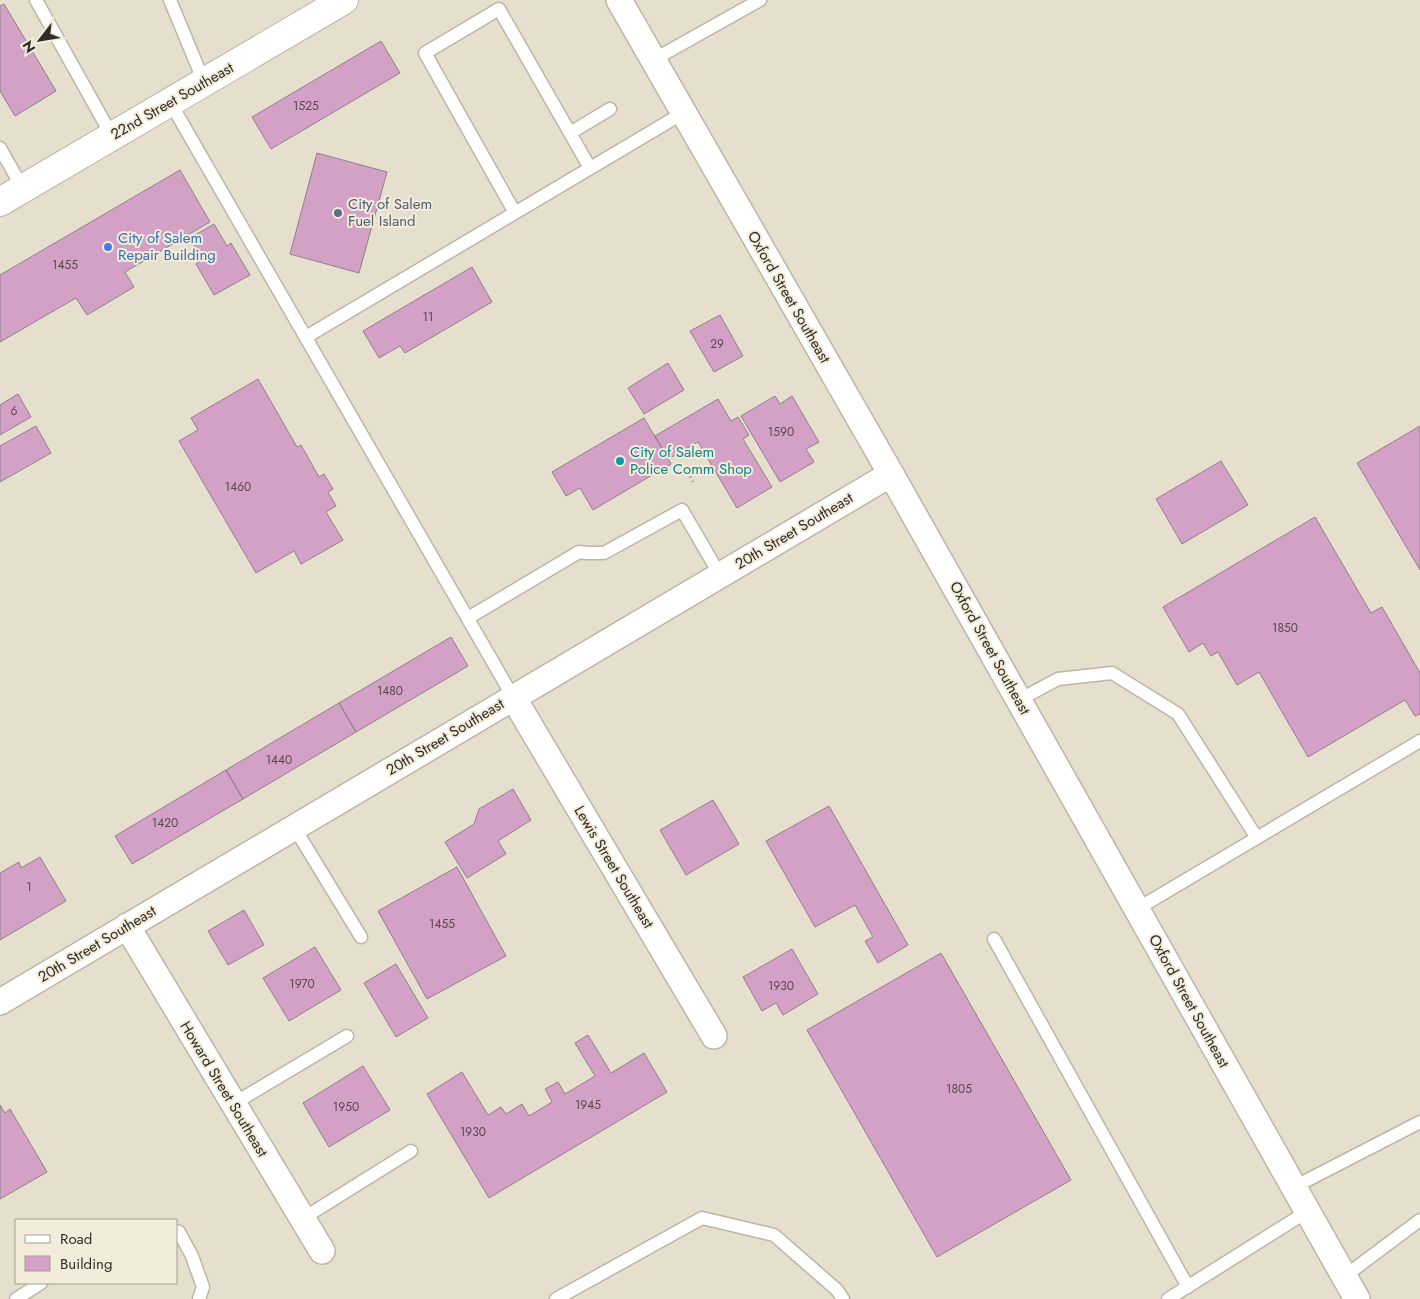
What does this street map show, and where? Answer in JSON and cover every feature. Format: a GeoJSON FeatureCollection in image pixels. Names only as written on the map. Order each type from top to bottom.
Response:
{"type":"FeatureCollection","features":[{"type":"Feature","properties":{"kind":"street","name":"22nd Street Southeast"},"geometry":{"type":"LineString","coordinates":[[11,195],[344,0]]}},
{"type":"Feature","properties":{"kind":"street","name":"Oxford Street Southeast"},"geometry":{"type":"LineString","coordinates":[[619,0],[1020,700],[1357,1299]]}},
{"type":"Feature","properties":{"kind":"street","name":"20th Street Southeast"},"geometry":{"type":"LineString","coordinates":[[0,1002],[294,826],[891,474]]}},
{"type":"Feature","properties":{"kind":"street","name":"Lewis Street Southeast"},"geometry":{"type":"LineString","coordinates":[[513,697],[714,1036]]}},
{"type":"Feature","properties":{"kind":"street","name":"Howard Street Southeast"},"geometry":{"type":"LineString","coordinates":[[127,926],[322,1251]]}},
{"type":"Feature","properties":{"kind":"lane"},"geometry":{"type":"LineString","coordinates":[[36,0],[112,136]]}},
{"type":"Feature","properties":{"kind":"lane"},"geometry":{"type":"LineString","coordinates":[[170,0],[204,82]]}},
{"type":"Feature","properties":{"kind":"lane"},"geometry":{"type":"LineString","coordinates":[[653,60],[760,0]]}},
{"type":"Feature","properties":{"kind":"lane"},"geometry":{"type":"LineString","coordinates":[[515,213],[425,54],[499,9],[590,168]]}},
{"type":"Feature","properties":{"kind":"lane"},"geometry":{"type":"LineString","coordinates":[[170,102],[513,697]]}},
{"type":"Feature","properties":{"kind":"lane"},"geometry":{"type":"LineString","coordinates":[[570,133],[610,109]]}},
{"type":"Feature","properties":{"kind":"lane"},"geometry":{"type":"LineString","coordinates":[[306,337],[684,113]]}},
{"type":"Feature","properties":{"kind":"lane"},"geometry":{"type":"LineString","coordinates":[[0,148],[11,195]]}},
{"type":"Feature","properties":{"kind":"lane"},"geometry":{"type":"LineString","coordinates":[[468,618],[579,552],[604,553],[682,510],[720,575]]}},
{"type":"Feature","properties":{"kind":"lane"},"geometry":{"type":"LineString","coordinates":[[1020,700],[1058,679],[1112,673],[1178,714],[1257,838]]}},
{"type":"Feature","properties":{"kind":"lane"},"geometry":{"type":"LineString","coordinates":[[1137,909],[1420,741]]}},
{"type":"Feature","properties":{"kind":"lane"},"geometry":{"type":"LineString","coordinates":[[294,826],[361,937]]}},
{"type":"Feature","properties":{"kind":"lane"},"geometry":{"type":"LineString","coordinates":[[994,939],[1188,1286]]}},
{"type":"Feature","properties":{"kind":"lane"},"geometry":{"type":"LineString","coordinates":[[233,1104],[347,1036]]}},
{"type":"Feature","properties":{"kind":"lane"},"geometry":{"type":"LineString","coordinates":[[1294,1187],[1420,1122]]}},
{"type":"Feature","properties":{"kind":"lane"},"geometry":{"type":"LineString","coordinates":[[302,1219],[411,1151]]}},
{"type":"Feature","properties":{"kind":"lane"},"geometry":{"type":"LineString","coordinates":[[1168,1299],[1308,1211]]}},
{"type":"Feature","properties":{"kind":"lane"},"geometry":{"type":"LineString","coordinates":[[556,1299],[702,1218],[774,1235],[837,1290],[843,1299]]}},
{"type":"Feature","properties":{"kind":"lane"},"geometry":{"type":"LineString","coordinates":[[1344,1276],[1420,1220]]}},
{"type":"Feature","properties":{"kind":"lane"},"geometry":{"type":"LineString","coordinates":[[178,1231],[192,1256],[202,1287],[199,1299]]}},
{"type":"Feature","properties":{"kind":"lane"},"geometry":{"type":"LineString","coordinates":[[16,1299],[39,1284]]}},
{"type":"Feature","properties":{"kind":"path"},"geometry":{"type":"LineString","coordinates":[[684,468],[695,485]]}},
{"type":"Feature","properties":{"kind":"building"},"geometry":{"type":"Polygon","coordinates":[[[4,4],[56,91],[15,116],[0,91],[0,6],[4,4]]]}},
{"type":"Feature","properties":{"kind":"building"},"geometry":{"type":"Polygon","coordinates":[[[381,41],[400,73],[271,149],[252,117],[381,41]]]}},
{"type":"Feature","properties":{"kind":"building","name":"City of Salem Fuel Island"},"geometry":{"type":"Polygon","coordinates":[[[317,153],[387,172],[359,273],[290,254],[317,153]]]}},
{"type":"Feature","properties":{"kind":"building","name":"City of Salem Repair Building"},"geometry":{"type":"Polygon","coordinates":[[[180,170],[210,222],[125,272],[134,287],[87,315],[76,298],[0,342],[0,275],[180,170]]]}},
{"type":"Feature","properties":{"kind":"building"},"geometry":{"type":"Polygon","coordinates":[[[214,224],[227,246],[231,243],[250,275],[214,295],[196,264],[202,260],[190,238],[214,224]]]}},
{"type":"Feature","properties":{"kind":"building"},"geometry":{"type":"Polygon","coordinates":[[[472,267],[492,302],[405,353],[400,346],[379,358],[363,331],[472,267]]]}},
{"type":"Feature","properties":{"kind":"building"},"geometry":{"type":"Polygon","coordinates":[[[720,315],[743,356],[714,372],[690,331],[720,315]]]}},
{"type":"Feature","properties":{"kind":"building"},"geometry":{"type":"Polygon","coordinates":[[[668,363],[684,390],[644,414],[628,388],[668,363]]]}},
{"type":"Feature","properties":{"kind":"building"},"geometry":{"type":"Polygon","coordinates":[[[258,379],[297,447],[301,445],[319,477],[324,474],[333,489],[328,492],[336,506],[326,512],[343,540],[301,564],[294,551],[256,573],[179,441],[198,430],[191,418],[258,379]]]}},
{"type":"Feature","properties":{"kind":"building"},"geometry":{"type":"Polygon","coordinates":[[[18,394],[31,417],[0,435],[0,405],[18,394]]]}},
{"type":"Feature","properties":{"kind":"building"},"geometry":{"type":"Polygon","coordinates":[[[775,396],[780,404],[792,396],[819,442],[806,449],[814,462],[780,482],[741,416],[775,396]]]}},
{"type":"Feature","properties":{"kind":"building"},"geometry":{"type":"Polygon","coordinates":[[[718,399],[731,421],[738,417],[749,435],[743,439],[772,487],[737,508],[698,442],[668,459],[655,436],[718,399]]]}},
{"type":"Feature","properties":{"kind":"building","name":"City of Salem Police Comm Shop"},"geometry":{"type":"Polygon","coordinates":[[[644,418],[671,464],[593,510],[580,488],[566,496],[552,472],[644,418]]]}},
{"type":"Feature","properties":{"kind":"building"},"geometry":{"type":"Polygon","coordinates":[[[36,426],[51,453],[0,482],[0,446],[36,426]]]}},
{"type":"Feature","properties":{"kind":"building"},"geometry":{"type":"Polygon","coordinates":[[[1420,426],[1420,570],[1357,463],[1420,426]]]}},
{"type":"Feature","properties":{"kind":"building"},"geometry":{"type":"Polygon","coordinates":[[[1221,461],[1248,505],[1182,544],[1156,499],[1221,461]]]}},
{"type":"Feature","properties":{"kind":"building"},"geometry":{"type":"Polygon","coordinates":[[[1315,517],[1371,613],[1382,607],[1420,673],[1420,714],[1415,716],[1405,700],[1308,757],[1259,672],[1237,685],[1218,652],[1211,656],[1203,643],[1189,652],[1163,607],[1315,517]]]}},
{"type":"Feature","properties":{"kind":"building"},"geometry":{"type":"Polygon","coordinates":[[[451,637],[468,666],[356,732],[339,703],[451,637]]]}},
{"type":"Feature","properties":{"kind":"building"},"geometry":{"type":"Polygon","coordinates":[[[339,703],[356,732],[243,799],[226,770],[339,703]]]}},
{"type":"Feature","properties":{"kind":"building"},"geometry":{"type":"Polygon","coordinates":[[[226,770],[243,799],[132,864],[115,836],[226,770]]]}},
{"type":"Feature","properties":{"kind":"building"},"geometry":{"type":"Polygon","coordinates":[[[513,789],[531,820],[498,841],[506,854],[467,878],[445,842],[474,824],[479,809],[513,789]]]}},
{"type":"Feature","properties":{"kind":"building"},"geometry":{"type":"Polygon","coordinates":[[[713,800],[739,844],[686,875],[660,830],[713,800]]]}},
{"type":"Feature","properties":{"kind":"building"},"geometry":{"type":"Polygon","coordinates":[[[829,806],[908,945],[878,963],[865,941],[873,937],[855,905],[815,927],[766,841],[829,806]]]}},
{"type":"Feature","properties":{"kind":"building"},"geometry":{"type":"Polygon","coordinates":[[[40,857],[66,901],[0,940],[0,873],[19,862],[21,868],[40,857]]]}},
{"type":"Feature","properties":{"kind":"building"},"geometry":{"type":"Polygon","coordinates":[[[457,867],[506,956],[427,999],[378,911],[457,867]]]}},
{"type":"Feature","properties":{"kind":"building"},"geometry":{"type":"Polygon","coordinates":[[[244,910],[264,945],[228,965],[208,931],[244,910]]]}},
{"type":"Feature","properties":{"kind":"building"},"geometry":{"type":"Polygon","coordinates":[[[315,947],[341,990],[289,1021],[263,978],[315,947]]]}},
{"type":"Feature","properties":{"kind":"building"},"geometry":{"type":"Polygon","coordinates":[[[792,949],[818,994],[783,1015],[776,1003],[762,1011],[743,977],[792,949]]]}},
{"type":"Feature","properties":{"kind":"building"},"geometry":{"type":"Polygon","coordinates":[[[941,953],[1071,1180],[937,1257],[807,1030],[941,953]]]}},
{"type":"Feature","properties":{"kind":"building"},"geometry":{"type":"Polygon","coordinates":[[[396,964],[428,1018],[396,1037],[364,983],[396,964]]]}},
{"type":"Feature","properties":{"kind":"building"},"geometry":{"type":"Polygon","coordinates":[[[588,1035],[611,1073],[644,1053],[667,1092],[489,1198],[427,1094],[462,1072],[488,1115],[501,1107],[506,1114],[522,1104],[529,1116],[552,1102],[545,1089],[558,1082],[565,1094],[595,1076],[575,1043],[588,1035]]]}},
{"type":"Feature","properties":{"kind":"building"},"geometry":{"type":"Polygon","coordinates":[[[363,1066],[390,1110],[329,1147],[303,1103],[363,1066]]]}},
{"type":"Feature","properties":{"kind":"building"},"geometry":{"type":"Polygon","coordinates":[[[0,1105],[5,1113],[10,1109],[47,1172],[0,1199],[0,1105]]]}},
{"type":"Feature","properties":{"kind":"place","name":"City of Salem Fuel Island"},"geometry":{"type":"Point","coordinates":[338,213]}},
{"type":"Feature","properties":{"kind":"place","name":"City of Salem Repair Building"},"geometry":{"type":"Point","coordinates":[108,247]}},
{"type":"Feature","properties":{"kind":"place","name":"City of Salem Police Comm Shop"},"geometry":{"type":"Point","coordinates":[620,461]}}]}
